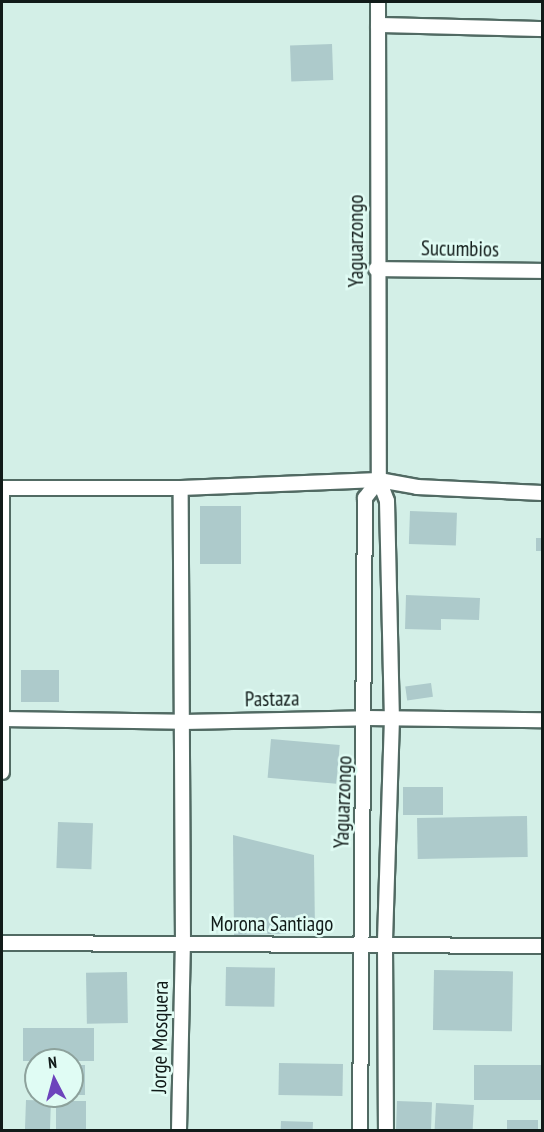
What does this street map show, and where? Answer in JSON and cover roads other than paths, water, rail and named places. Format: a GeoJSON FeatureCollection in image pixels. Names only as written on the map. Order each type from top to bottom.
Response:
{"type":"FeatureCollection","features":[{"type":"Feature","properties":{"kind":"street","name":"Yaguarzongo"},"geometry":{"type":"LineString","coordinates":[[378,2],[376,269],[379,480],[387,501],[392,718],[385,945],[386,1131]]}},
{"type":"Feature","properties":{"kind":"street"},"geometry":{"type":"LineString","coordinates":[[378,25],[543,29]]}},
{"type":"Feature","properties":{"kind":"street","name":"Sucumbios"},"geometry":{"type":"LineString","coordinates":[[376,269],[543,271]]}},
{"type":"Feature","properties":{"kind":"street","name":"Yaguarzongo"},"geometry":{"type":"LineString","coordinates":[[360,1131],[360,945],[366,718],[365,498],[379,480]]}},
{"type":"Feature","properties":{"kind":"street"},"geometry":{"type":"LineString","coordinates":[[2,772],[2,488],[181,488],[379,480],[417,487],[543,493]]}},
{"type":"Feature","properties":{"kind":"street","name":"Jorge Mosquera"},"geometry":{"type":"LineString","coordinates":[[179,1131],[183,944],[181,488]]}},
{"type":"Feature","properties":{"kind":"street","name":"Pastaza"},"geometry":{"type":"LineString","coordinates":[[2,719],[183,722],[366,718],[543,720]]}},
{"type":"Feature","properties":{"kind":"street","name":"Morona Santiago"},"geometry":{"type":"LineString","coordinates":[[2,943],[543,946]]}}]}
